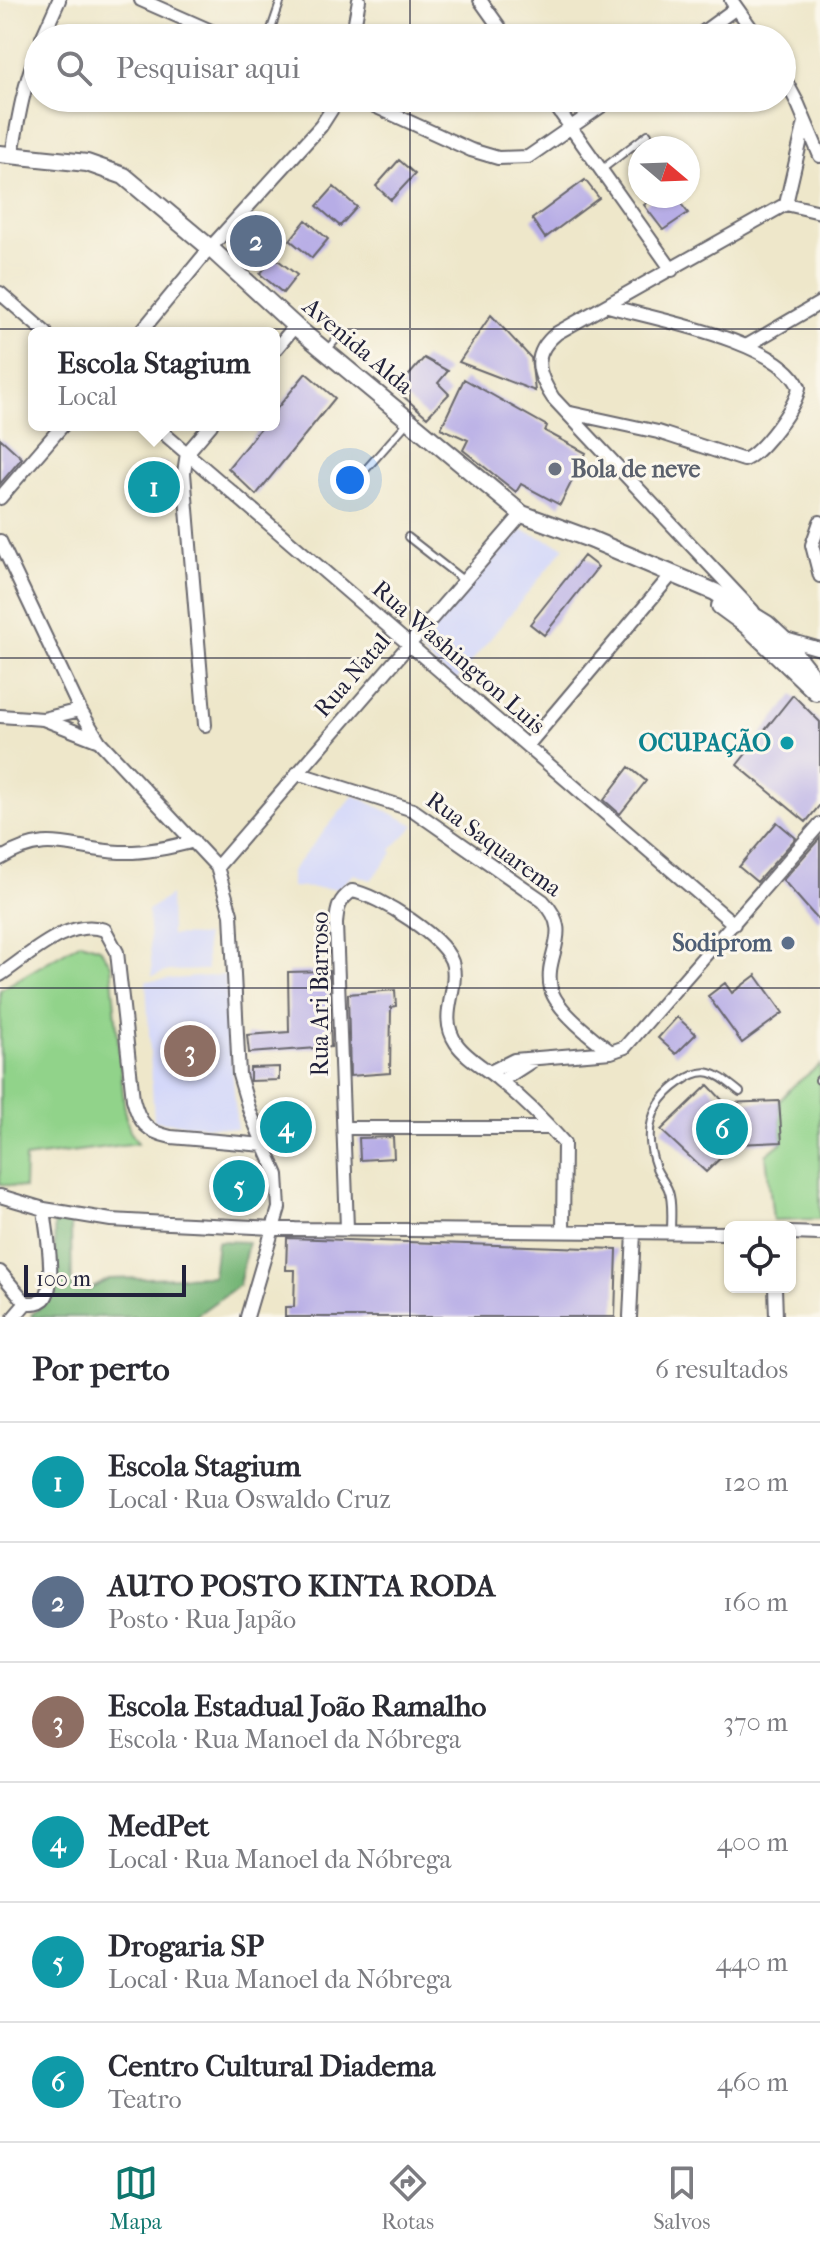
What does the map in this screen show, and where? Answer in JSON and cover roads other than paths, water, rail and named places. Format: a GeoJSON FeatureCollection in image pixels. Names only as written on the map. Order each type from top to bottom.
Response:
{"type":"FeatureCollection","features":[{"type":"Feature","properties":{"kind":"main road","name":"Avenida Alda"},"geometry":{"type":"LineString","coordinates":[[6,155],[87,163],[110,169],[136,185],[295,326],[522,514],[691,581],[767,624],[820,686]]}},
{"type":"Feature","properties":{"kind":"main road","name":"Avenida Alda"},"geometry":{"type":"LineString","coordinates":[[691,581],[746,625],[820,695]]}},
{"type":"Feature","properties":{"kind":"main road"},"geometry":{"type":"LineString","coordinates":[[746,625],[782,638]]}},
{"type":"Feature","properties":{"kind":"street"},"geometry":{"type":"LineString","coordinates":[[48,24],[59,0]]}},
{"type":"Feature","properties":{"kind":"street"},"geometry":{"type":"LineString","coordinates":[[141,0],[195,24]]}},
{"type":"Feature","properties":{"kind":"street"},"geometry":{"type":"LineString","coordinates":[[355,24],[359,0]]}},
{"type":"Feature","properties":{"kind":"street"},"geometry":{"type":"LineString","coordinates":[[480,0],[497,24]]}},
{"type":"Feature","properties":{"kind":"street"},"geometry":{"type":"LineString","coordinates":[[711,24],[734,4],[748,24]]}},
{"type":"Feature","properties":{"kind":"street"},"geometry":{"type":"LineString","coordinates":[[6,155],[24,92]]}},
{"type":"Feature","properties":{"kind":"street"},"geometry":{"type":"LineString","coordinates":[[796,102],[820,156]]}},
{"type":"Feature","properties":{"kind":"street"},"geometry":{"type":"LineString","coordinates":[[145,327],[330,112]]}},
{"type":"Feature","properties":{"kind":"street"},"geometry":{"type":"LineString","coordinates":[[385,112],[435,137],[520,162],[593,112]]}},
{"type":"Feature","properties":{"kind":"street"},"geometry":{"type":"LineString","coordinates":[[560,112],[672,270]]}},
{"type":"Feature","properties":{"kind":"street"},"geometry":{"type":"LineString","coordinates":[[786,204],[806,122]]}},
{"type":"Feature","properties":{"kind":"street"},"geometry":{"type":"LineString","coordinates":[[767,624],[566,412],[544,383],[539,367],[540,354],[546,342],[557,333],[786,204],[820,212]]}},
{"type":"Feature","properties":{"kind":"street"},"geometry":{"type":"LineString","coordinates":[[0,293],[39,327]]}},
{"type":"Feature","properties":{"kind":"street"},"geometry":{"type":"LineString","coordinates":[[748,345],[820,303]]}},
{"type":"Feature","properties":{"kind":"street"},"geometry":{"type":"LineString","coordinates":[[566,412],[658,432],[738,460],[750,458],[773,433],[797,399],[799,387],[794,377],[748,345],[608,306]]}},
{"type":"Feature","properties":{"kind":"street"},"geometry":{"type":"LineString","coordinates":[[280,344],[295,326]]}},
{"type":"Feature","properties":{"kind":"street"},"geometry":{"type":"LineString","coordinates":[[0,498],[58,431]]}},
{"type":"Feature","properties":{"kind":"street","name":"Rua Washington Luis"},"geometry":{"type":"LineString","coordinates":[[161,431],[734,924]]}},
{"type":"Feature","properties":{"kind":"street"},"geometry":{"type":"LineString","coordinates":[[205,725],[184,473],[187,453],[206,431]]}},
{"type":"Feature","properties":{"kind":"street","name":"Rua Natal"},"geometry":{"type":"LineString","coordinates":[[217,867],[522,514]]}},
{"type":"Feature","properties":{"kind":"street"},"geometry":{"type":"LineString","coordinates":[[820,522],[816,547],[820,576]]}},
{"type":"Feature","properties":{"kind":"street"},"geometry":{"type":"LineString","coordinates":[[0,541],[80,710],[99,741],[217,867],[231,914],[239,1075],[247,1104],[277,1175],[279,1208],[247,1317]]}},
{"type":"Feature","properties":{"kind":"street"},"geometry":{"type":"LineString","coordinates":[[527,746],[673,573]]}},
{"type":"Feature","properties":{"kind":"street"},"geometry":{"type":"LineString","coordinates":[[782,638],[820,649]]}},
{"type":"Feature","properties":{"kind":"street"},"geometry":{"type":"LineString","coordinates":[[43,719],[80,710]]}},
{"type":"Feature","properties":{"kind":"street"},"geometry":{"type":"LineString","coordinates":[[0,716],[43,719],[99,741]]}},
{"type":"Feature","properties":{"kind":"street","name":"Rua Saquarema"},"geometry":{"type":"LineString","coordinates":[[297,773],[400,805],[424,816],[543,901],[554,912],[559,925],[550,987],[555,1000],[611,1052]]}},
{"type":"Feature","properties":{"kind":"street"},"geometry":{"type":"LineString","coordinates":[[490,1072],[514,1060],[611,1052],[625,1047],[820,824]]}},
{"type":"Feature","properties":{"kind":"street"},"geometry":{"type":"LineString","coordinates":[[0,859],[18,848],[40,843],[65,842],[120,852],[150,851],[194,841]]}},
{"type":"Feature","properties":{"kind":"street","name":"Rua Ari Barroso"},"geometry":{"type":"LineString","coordinates":[[347,1228],[336,924],[342,898],[352,891],[373,897],[422,928],[451,957],[454,969],[447,1021],[457,1045],[501,1081],[550,1128]]}},
{"type":"Feature","properties":{"kind":"street"},"geometry":{"type":"LineString","coordinates":[[0,975],[66,932],[94,926],[105,930],[117,952],[133,1099],[137,1116],[145,1128],[171,1137],[264,1145]]}},
{"type":"Feature","properties":{"kind":"street"},"geometry":{"type":"LineString","coordinates":[[501,1081],[536,1060]]}},
{"type":"Feature","properties":{"kind":"street"},"geometry":{"type":"LineString","coordinates":[[344,1128],[550,1128],[564,1143],[563,1231]]}},
{"type":"Feature","properties":{"kind":"street"},"geometry":{"type":"LineString","coordinates":[[0,1196],[44,1209],[111,1220],[274,1227],[724,1233]]}},
{"type":"Feature","properties":{"kind":"street"},"geometry":{"type":"LineString","coordinates":[[0,1272],[26,1303],[36,1304],[44,1299],[51,1281],[44,1209]]}},
{"type":"Feature","properties":{"kind":"street"},"geometry":{"type":"LineString","coordinates":[[630,1317],[634,1232]]}},
{"type":"Feature","properties":{"kind":"street"},"geometry":{"type":"LineString","coordinates":[[796,1233],[820,1234]]}},
{"type":"Feature","properties":{"kind":"street"},"geometry":{"type":"LineString","coordinates":[[775,1293],[776,1317]]}},
{"type":"Feature","properties":{"kind":"street"},"geometry":{"type":"LineString","coordinates":[[14,1317],[26,1303]]}},
{"type":"Feature","properties":{"kind":"lane"},"geometry":{"type":"LineString","coordinates":[[273,24],[281,0]]}},
{"type":"Feature","properties":{"kind":"lane"},"geometry":{"type":"LineString","coordinates":[[601,170],[648,134]]}},
{"type":"Feature","properties":{"kind":"lane"},"geometry":{"type":"LineString","coordinates":[[326,351],[339,336]]}},
{"type":"Feature","properties":{"kind":"lane"},"geometry":{"type":"LineString","coordinates":[[359,477],[409,420]]}},
{"type":"Feature","properties":{"kind":"lane"},"geometry":{"type":"LineString","coordinates":[[408,537],[463,580]]}},
{"type":"Feature","properties":{"kind":"lane"},"geometry":{"type":"LineString","coordinates":[[671,1232],[669,1191],[657,1171],[648,1143],[652,1119],[662,1097],[689,1077],[706,1071],[718,1075],[740,1092]]}},
{"type":"Feature","properties":{"kind":"place","name":"AUTO POSTO KINTA RODA"},"geometry":{"type":"Point","coordinates":[256,241]}},
{"type":"Feature","properties":{"kind":"place","name":"Bola de neve"},"geometry":{"type":"Point","coordinates":[555,469]}},
{"type":"Feature","properties":{"kind":"place","name":"Escola Stagium"},"geometry":{"type":"Point","coordinates":[154,487]}},
{"type":"Feature","properties":{"kind":"place","name":"OCUPAÇÃO"},"geometry":{"type":"Point","coordinates":[787,743]}},
{"type":"Feature","properties":{"kind":"place","name":"Sodiprom"},"geometry":{"type":"Point","coordinates":[788,943]}},
{"type":"Feature","properties":{"kind":"place","name":"Escola Estadual João Ramalho"},"geometry":{"type":"Point","coordinates":[190,1051]}},
{"type":"Feature","properties":{"kind":"place","name":"MedPet"},"geometry":{"type":"Point","coordinates":[286,1127]}},
{"type":"Feature","properties":{"kind":"place","name":"Centro Cultural Diadema"},"geometry":{"type":"Point","coordinates":[722,1129]}},
{"type":"Feature","properties":{"kind":"place","name":"Drogaria SP"},"geometry":{"type":"Point","coordinates":[239,1186]}}]}
